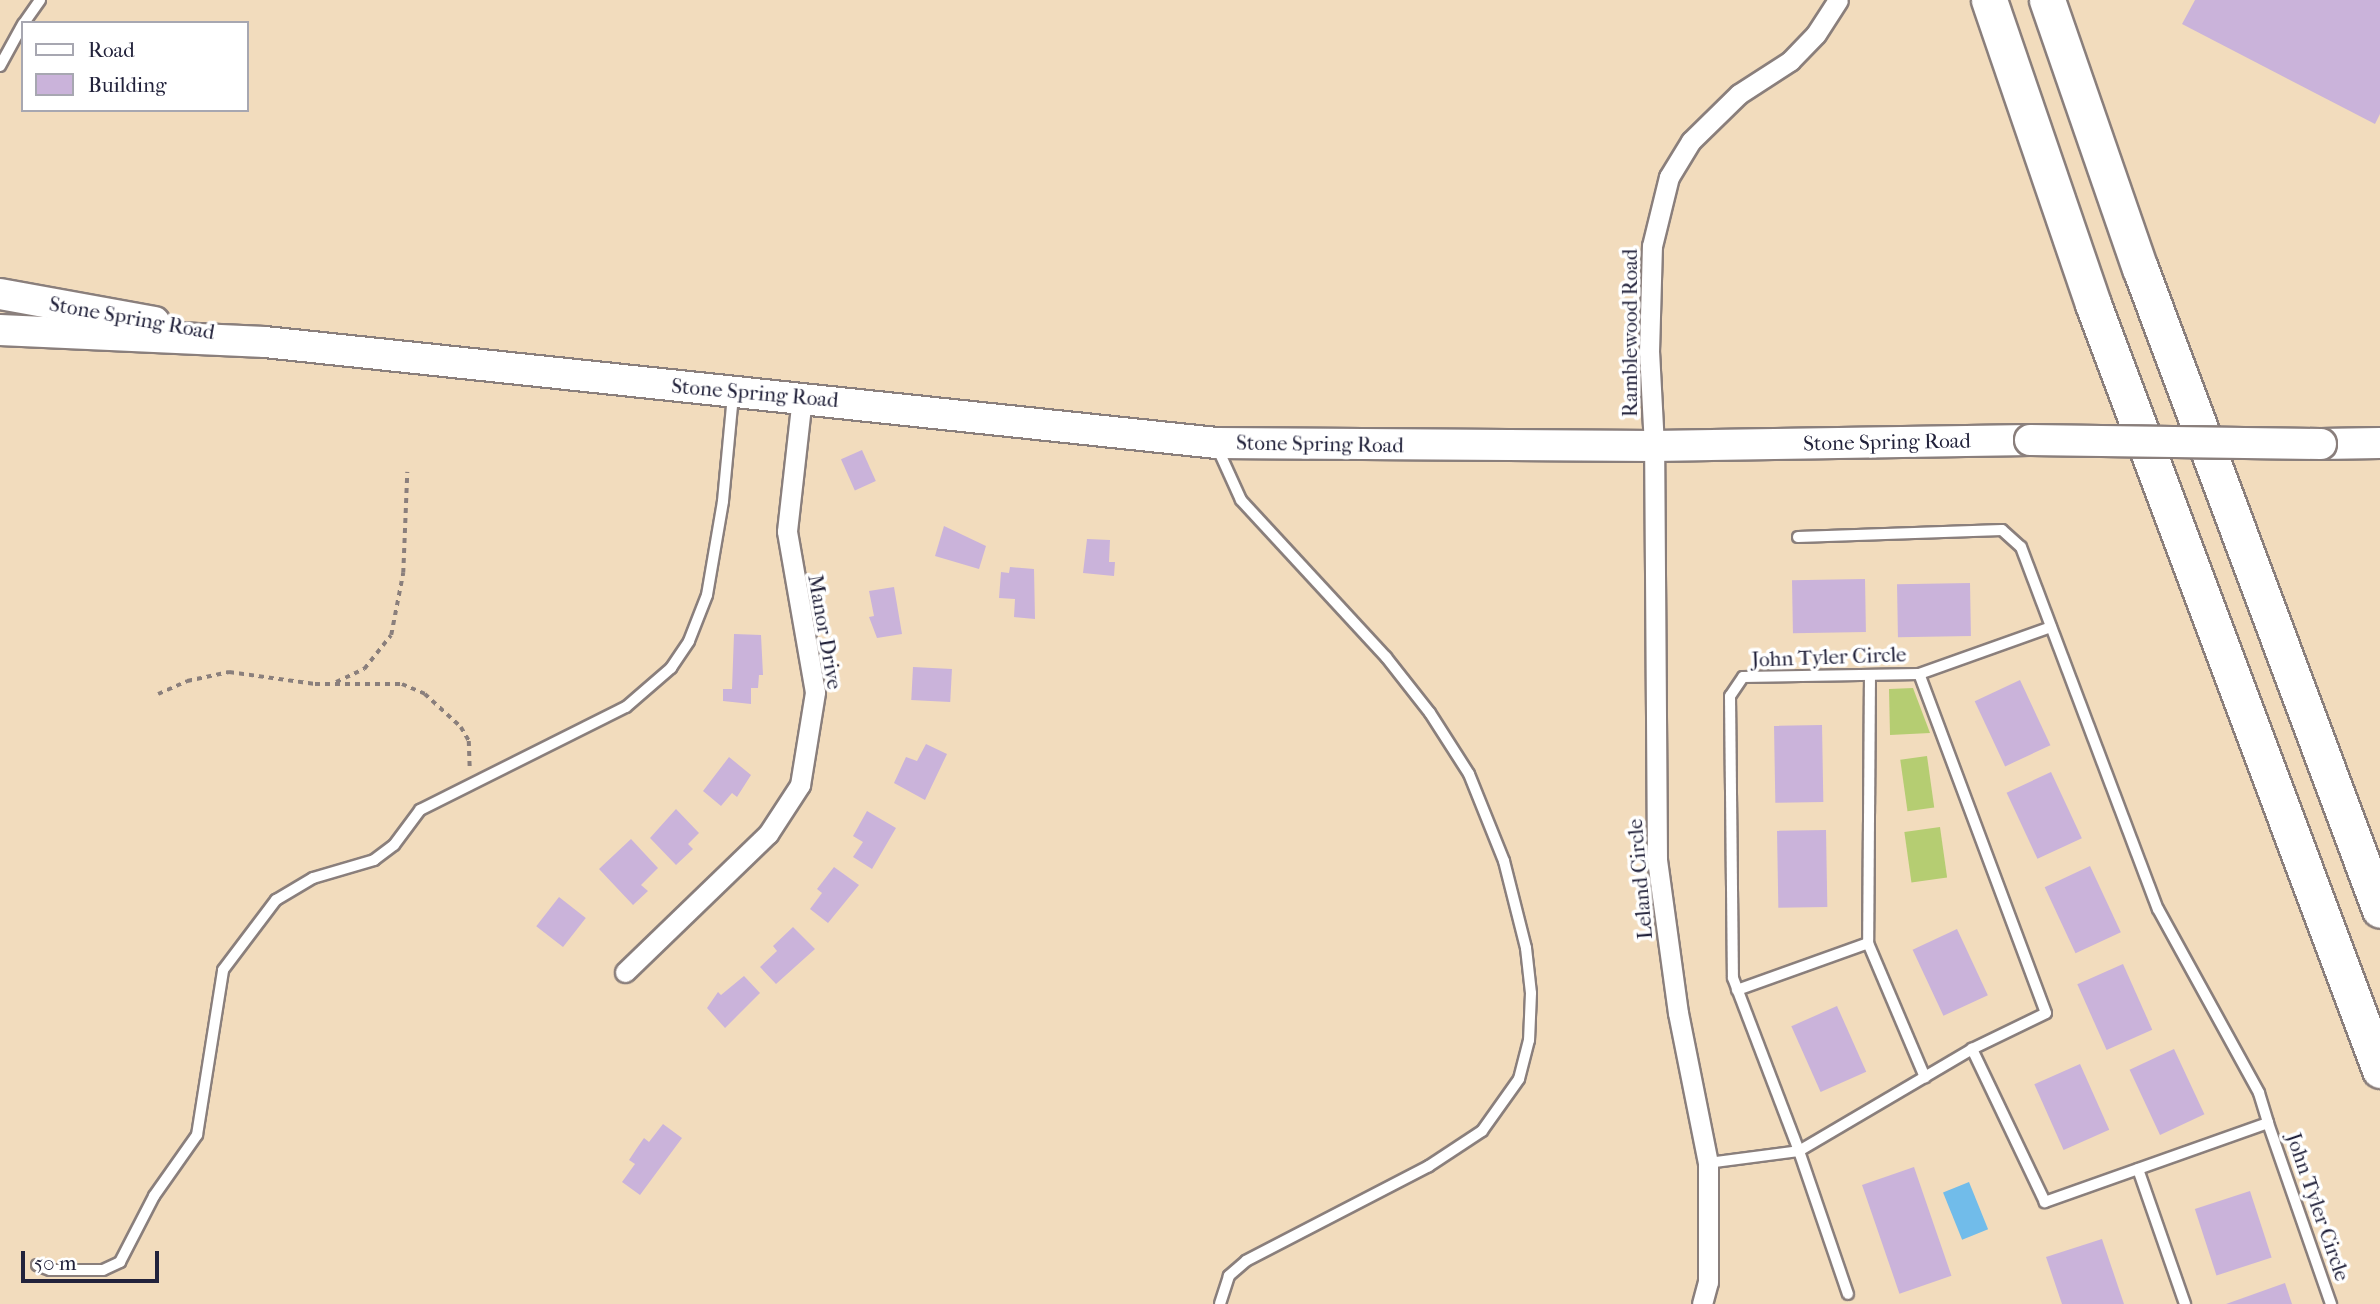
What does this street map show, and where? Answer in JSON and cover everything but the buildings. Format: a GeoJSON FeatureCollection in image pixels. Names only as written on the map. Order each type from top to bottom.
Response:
{"type":"FeatureCollection","features":[{"type":"Feature","properties":{"kind":"highway"},"geometry":{"type":"LineString","coordinates":[[1989,0],[2090,295],[2380,1070]]}},
{"type":"Feature","properties":{"kind":"highway"},"geometry":{"type":"LineString","coordinates":[[2046,0],[2136,256],[2380,910]]}},
{"type":"Feature","properties":{"kind":"main road","name":"Stone Spring Road"},"geometry":{"type":"LineString","coordinates":[[0,294],[264,342]]}},
{"type":"Feature","properties":{"kind":"main road","name":"Stone Spring Road"},"geometry":{"type":"LineString","coordinates":[[0,330],[264,342],[1217,443],[1654,446],[2030,440],[2380,443]]}},
{"type":"Feature","properties":{"kind":"street","name":"Ramblewood Road"},"geometry":{"type":"LineString","coordinates":[[1654,446],[1649,352],[1652,246],[1669,177],[1708,121],[1739,94],[1790,61],[1816,34],[1838,0]]}},
{"type":"Feature","properties":{"kind":"street","name":"Manor Drive"},"geometry":{"type":"LineString","coordinates":[[625,972],[768,834],[800,785],[815,692],[787,531],[802,397]]}},
{"type":"Feature","properties":{"kind":"street","name":"Leland Circle"},"geometry":{"type":"LineString","coordinates":[[1654,446],[1657,859],[1678,1013],[1708,1163],[1708,1282],[1702,1304]]}},
{"type":"Feature","properties":{"kind":"lane"},"geometry":{"type":"LineString","coordinates":[[24,21],[40,0]]}},
{"type":"Feature","properties":{"kind":"lane"},"geometry":{"type":"LineString","coordinates":[[0,66],[21,27]]}},
{"type":"Feature","properties":{"kind":"lane"},"geometry":{"type":"LineString","coordinates":[[37,1265],[50,1270],[103,1270],[120,1262],[154,1196],[197,1135],[218,981],[231,956],[270,905],[301,883],[374,860],[394,845],[420,810],[472,787],[626,706],[659,680],[684,651],[701,616],[709,583],[734,391]]}},
{"type":"Feature","properties":{"kind":"lane"},"geometry":{"type":"LineString","coordinates":[[1217,443],[1238,496],[1386,657],[1464,765],[1504,861],[1526,948],[1531,993],[1529,1040],[1520,1079],[1482,1131],[1429,1166],[1247,1261],[1229,1276],[1220,1304]]}},
{"type":"Feature","properties":{"kind":"lane","name":"John Tyler Circle"},"geometry":{"type":"LineString","coordinates":[[1798,537],[2002,530],[2021,547],[2158,909],[2259,1093],[2331,1304]]}},
{"type":"Feature","properties":{"kind":"lane"},"geometry":{"type":"LineString","coordinates":[[1919,674],[2051,626]]}},
{"type":"Feature","properties":{"kind":"lane","name":"John Tyler Circle"},"geometry":{"type":"LineString","coordinates":[[1708,1163],[1800,1151],[1972,1049],[2046,1013],[1919,674],[1743,677],[1730,696],[1733,978],[1800,1151]]}},
{"type":"Feature","properties":{"kind":"lane"},"geometry":{"type":"LineString","coordinates":[[1870,675],[1868,943],[1925,1077]]}},
{"type":"Feature","properties":{"kind":"lane"},"geometry":{"type":"LineString","coordinates":[[1737,990],[1868,943]]}},
{"type":"Feature","properties":{"kind":"lane","name":"John Tyler Circle"},"geometry":{"type":"LineString","coordinates":[[1972,1049],[2045,1202],[2268,1123]]}},
{"type":"Feature","properties":{"kind":"lane"},"geometry":{"type":"LineString","coordinates":[[1800,1151],[1848,1294]]}},
{"type":"Feature","properties":{"kind":"lane"},"geometry":{"type":"LineString","coordinates":[[2138,1168],[2185,1304]]}},
{"type":"Feature","properties":{"kind":"path"},"geometry":{"type":"LineString","coordinates":[[330,683],[364,669],[391,635],[403,573],[407,472]]}},
{"type":"Feature","properties":{"kind":"path"},"geometry":{"type":"LineString","coordinates":[[158,694],[187,681],[234,672],[330,683],[402,684],[425,694],[467,736],[472,787]]}},
{"type":"Feature","properties":{"kind":"green space"},"geometry":{"type":"Polygon","coordinates":[[[1913,688],[1930,733],[1890,735],[1889,689],[1913,688]]]}},
{"type":"Feature","properties":{"kind":"green space"},"geometry":{"type":"Polygon","coordinates":[[[1927,756],[1934,807],[1907,811],[1900,760],[1927,756]]]}},
{"type":"Feature","properties":{"kind":"green space"},"geometry":{"type":"Polygon","coordinates":[[[1940,827],[1947,878],[1911,883],[1904,832],[1940,827]]]}},
{"type":"Feature","properties":{"kind":"water"},"geometry":{"type":"Polygon","coordinates":[[[1969,1182],[1988,1229],[1962,1240],[1943,1192],[1969,1182]]]}}]}
